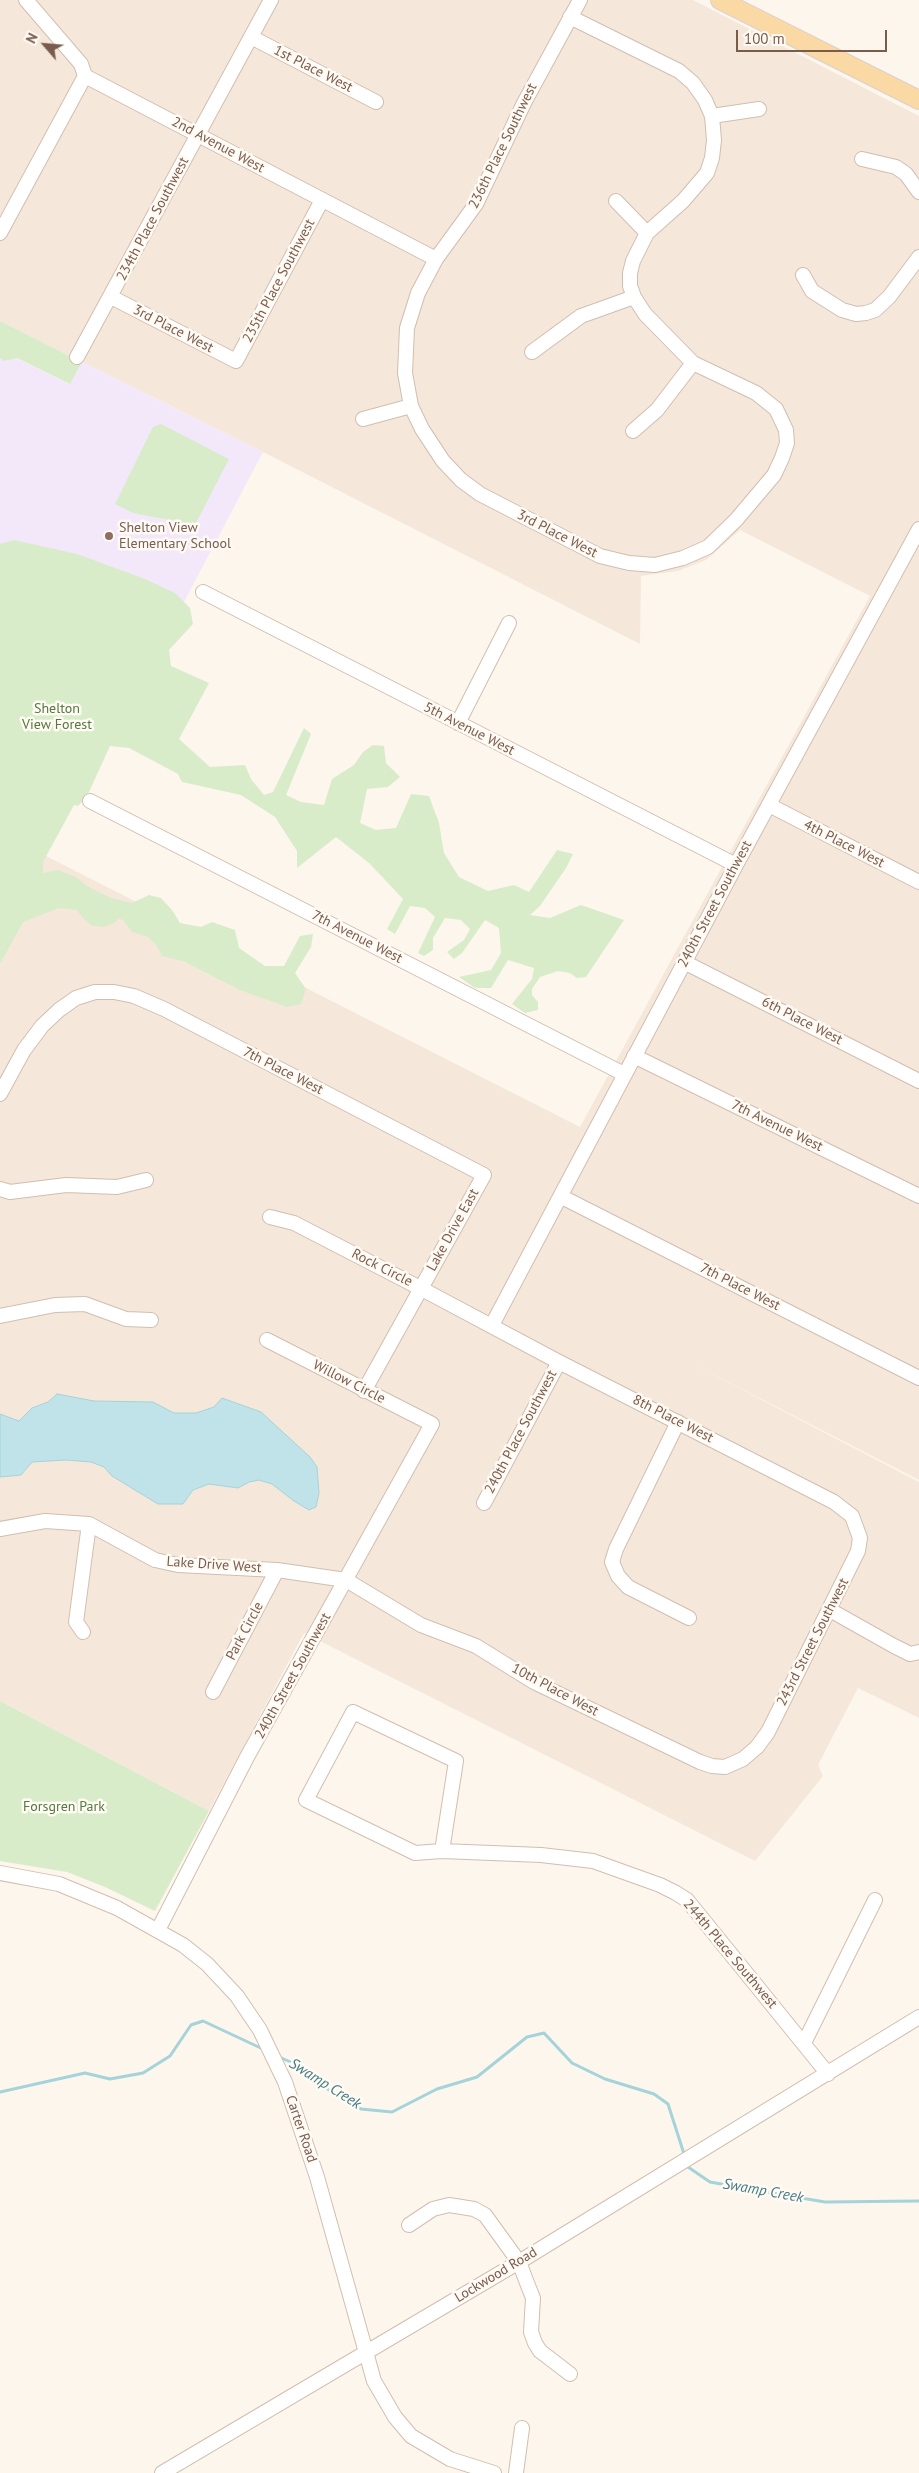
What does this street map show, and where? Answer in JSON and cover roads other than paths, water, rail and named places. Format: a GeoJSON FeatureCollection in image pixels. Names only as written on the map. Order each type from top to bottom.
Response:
{"type":"FeatureCollection","features":[{"type":"Feature","properties":{"kind":"main road"},"geometry":{"type":"LineString","coordinates":[[726,1],[919,100]]}},
{"type":"Feature","properties":{"kind":"street"},"geometry":{"type":"LineString","coordinates":[[0,234],[85,76],[81,64],[26,0]]}},
{"type":"Feature","properties":{"kind":"street","name":"234th Place Southwest"},"geometry":{"type":"LineString","coordinates":[[77,358],[270,0]]}},
{"type":"Feature","properties":{"kind":"street","name":"236th Place Southwest"},"geometry":{"type":"LineString","coordinates":[[461,480],[443,461],[422,430],[411,406],[405,373],[408,328],[418,293],[436,259],[476,204],[524,103],[580,0]]}},
{"type":"Feature","properties":{"kind":"street"},"geometry":{"type":"LineString","coordinates":[[570,17],[679,71],[693,83],[705,100],[712,116],[714,140],[712,158],[707,173],[683,201],[647,233],[639,246],[630,273],[634,296],[645,314],[694,363],[657,410],[633,431]]}},
{"type":"Feature","properties":{"kind":"street","name":"1st Place West"},"geometry":{"type":"LineString","coordinates":[[251,37],[376,102]]}},
{"type":"Feature","properties":{"kind":"street","name":"2nd Avenue West"},"geometry":{"type":"LineString","coordinates":[[85,76],[436,259]]}},
{"type":"Feature","properties":{"kind":"street"},"geometry":{"type":"LineString","coordinates":[[712,116],[759,109]]}},
{"type":"Feature","properties":{"kind":"street"},"geometry":{"type":"LineString","coordinates":[[862,159],[896,167],[906,174],[919,192]]}},
{"type":"Feature","properties":{"kind":"street","name":"235th Place Southwest"},"geometry":{"type":"LineString","coordinates":[[236,361],[322,200]]}},
{"type":"Feature","properties":{"kind":"street"},"geometry":{"type":"LineString","coordinates":[[616,202],[647,233]]}},
{"type":"Feature","properties":{"kind":"street"},"geometry":{"type":"LineString","coordinates":[[803,275],[812,291],[842,310],[856,314],[866,313],[875,310],[889,297],[919,257]]}},
{"type":"Feature","properties":{"kind":"street"},"geometry":{"type":"LineString","coordinates":[[532,352],[581,316],[634,296]]}},
{"type":"Feature","properties":{"kind":"street","name":"3rd Place West"},"geometry":{"type":"LineString","coordinates":[[111,297],[236,361]]}},
{"type":"Feature","properties":{"kind":"street","name":"3rd Place West"},"geometry":{"type":"LineString","coordinates":[[461,480],[480,494],[600,556],[629,564],[655,565],[683,558],[708,547],[736,520],[774,475],[786,443],[784,420],[767,399],[694,363]]}},
{"type":"Feature","properties":{"kind":"street"},"geometry":{"type":"LineString","coordinates":[[363,419],[411,406]]}},
{"type":"Feature","properties":{"kind":"street","name":"240th Street Southwest"},"geometry":{"type":"LineString","coordinates":[[492,1325],[562,1197],[624,1074],[736,865],[919,530]]}},
{"type":"Feature","properties":{"kind":"street","name":"5th Avenue West"},"geometry":{"type":"LineString","coordinates":[[202,592],[736,865]]}},
{"type":"Feature","properties":{"kind":"street"},"geometry":{"type":"LineString","coordinates":[[458,723],[509,623]]}},
{"type":"Feature","properties":{"kind":"street","name":"7th Avenue West"},"geometry":{"type":"LineString","coordinates":[[90,801],[624,1074]]}},
{"type":"Feature","properties":{"kind":"street","name":"4th Place West"},"geometry":{"type":"LineString","coordinates":[[769,805],[919,882]]}},
{"type":"Feature","properties":{"kind":"street","name":"6th Place West"},"geometry":{"type":"LineString","coordinates":[[684,962],[919,1081]]}},
{"type":"Feature","properties":{"kind":"street","name":"7th Place West"},"geometry":{"type":"LineString","coordinates":[[0,1094],[24,1050],[42,1026],[59,1010],[76,998],[95,992],[114,992],[134,996],[164,1009],[484,1175]]}},
{"type":"Feature","properties":{"kind":"street","name":"7th Avenue West"},"geometry":{"type":"LineString","coordinates":[[634,1056],[919,1196]]}},
{"type":"Feature","properties":{"kind":"street","name":"Lake Drive East"},"geometry":{"type":"LineString","coordinates":[[364,1390],[484,1175]]}},
{"type":"Feature","properties":{"kind":"street"},"geometry":{"type":"LineString","coordinates":[[0,1188],[10,1192],[66,1185],[118,1187],[146,1180]]}},
{"type":"Feature","properties":{"kind":"street","name":"7th Place West"},"geometry":{"type":"LineString","coordinates":[[562,1197],[919,1378]]}},
{"type":"Feature","properties":{"kind":"street","name":"Rock Circle"},"geometry":{"type":"LineString","coordinates":[[270,1217],[294,1223],[492,1325]]}},
{"type":"Feature","properties":{"kind":"street"},"geometry":{"type":"LineString","coordinates":[[0,1316],[55,1305],[85,1304],[126,1320],[151,1320]]}},
{"type":"Feature","properties":{"kind":"street","name":"8th Place West"},"geometry":{"type":"LineString","coordinates":[[492,1325],[559,1362],[834,1502],[852,1516]]}},
{"type":"Feature","properties":{"kind":"street","name":"Willow Circle"},"geometry":{"type":"LineString","coordinates":[[267,1340],[432,1424]]}},
{"type":"Feature","properties":{"kind":"street","name":"240th Place Southwest"},"geometry":{"type":"LineString","coordinates":[[484,1503],[559,1362]]}},
{"type":"Feature","properties":{"kind":"street"},"geometry":{"type":"LineString","coordinates":[[678,1422],[616,1549],[612,1562],[618,1576],[628,1587],[689,1618]]}},
{"type":"Feature","properties":{"kind":"street","name":"240th Street Southwest"},"geometry":{"type":"LineString","coordinates":[[158,1930],[247,1757],[432,1424]]}},
{"type":"Feature","properties":{"kind":"street","name":"243rd Street Southwest"},"geometry":{"type":"LineString","coordinates":[[743,1759],[757,1747],[768,1732],[858,1551],[860,1538],[852,1516]]}},
{"type":"Feature","properties":{"kind":"street","name":"Lake Drive West"},"geometry":{"type":"LineString","coordinates":[[0,1529],[45,1521],[88,1524],[155,1560],[178,1565],[277,1570],[346,1580]]}},
{"type":"Feature","properties":{"kind":"street"},"geometry":{"type":"LineString","coordinates":[[83,1632],[76,1622],[88,1524]]}},
{"type":"Feature","properties":{"kind":"street","name":"Park Circle"},"geometry":{"type":"LineString","coordinates":[[213,1692],[277,1570]]}},
{"type":"Feature","properties":{"kind":"street","name":"10th Place West"},"geometry":{"type":"LineString","coordinates":[[346,1580],[421,1625],[476,1646],[534,1682],[700,1762],[712,1766],[725,1766],[743,1759]]}},
{"type":"Feature","properties":{"kind":"street"},"geometry":{"type":"LineString","coordinates":[[830,1610],[910,1654],[919,1652]]}},
{"type":"Feature","properties":{"kind":"street","name":"244th Place Southwest"},"geometry":{"type":"LineString","coordinates":[[442,1851],[456,1762],[353,1712],[306,1800],[415,1853],[442,1851],[541,1855],[593,1861],[660,1885],[687,1900],[828,2074]]}},
{"type":"Feature","properties":{"kind":"street","name":"Carter Road"},"geometry":{"type":"LineString","coordinates":[[0,1873],[59,1884],[88,1895],[158,1930],[183,1945],[207,1964],[237,1996],[260,2030],[285,2082],[317,2178],[374,2381],[395,2417],[411,2436],[450,2460],[494,2473]]}},
{"type":"Feature","properties":{"kind":"street"},"geometry":{"type":"LineString","coordinates":[[804,2043],[875,1900]]}},
{"type":"Feature","properties":{"kind":"street","name":"Lockwood Road"},"geometry":{"type":"LineString","coordinates":[[162,2473],[519,2262],[919,2017]]}},
{"type":"Feature","properties":{"kind":"street"},"geometry":{"type":"LineString","coordinates":[[409,2225],[433,2209],[450,2205],[474,2209],[485,2215],[519,2262],[533,2298],[531,2332],[535,2343],[540,2352],[570,2374]]}},
{"type":"Feature","properties":{"kind":"street"},"geometry":{"type":"LineString","coordinates":[[516,2473],[522,2428]]}},
{"type":"Feature","properties":{"kind":"water"},"geometry":{"type":"Polygon","coordinates":[[[57,1394],[94,1401],[153,1402],[174,1413],[196,1413],[214,1407],[222,1398],[261,1412],[310,1457],[317,1467],[319,1493],[316,1507],[309,1510],[272,1484],[259,1480],[249,1482],[238,1488],[209,1484],[193,1490],[183,1504],[158,1504],[112,1476],[104,1467],[91,1462],[66,1460],[32,1462],[21,1475],[0,1477],[0,1414],[19,1421],[32,1408],[48,1402],[57,1394]]]}},
{"type":"Feature","properties":{"kind":"waterway","name":"Swamp Creek"},"geometry":{"type":"LineString","coordinates":[[0,2092],[85,2073],[110,2079],[143,2073],[170,2056],[191,2025],[203,2021],[265,2050]]}},
{"type":"Feature","properties":{"kind":"waterway","name":"Swamp Creek"},"geometry":{"type":"LineString","coordinates":[[277,2056],[297,2065],[329,2090],[361,2109],[392,2112],[437,2089],[477,2077],[527,2037],[544,2033],[572,2063],[605,2079],[654,2094],[668,2104],[685,2157]]}},
{"type":"Feature","properties":{"kind":"waterway","name":"Swamp Creek"},"geometry":{"type":"LineString","coordinates":[[687,2163],[688,2167],[710,2182],[825,2202],[919,2201]]}},
{"type":"Feature","properties":{"kind":"place","name":"Shelton View Elementary School"},"geometry":{"type":"Point","coordinates":[109,536]}},
{"type":"Feature","properties":{"kind":"park label","name":"Shelton View Forest"},"geometry":{"type":"Point","coordinates":[57,718]}},
{"type":"Feature","properties":{"kind":"park label","name":"Forsgren Park"},"geometry":{"type":"Point","coordinates":[64,1807]}}]}
